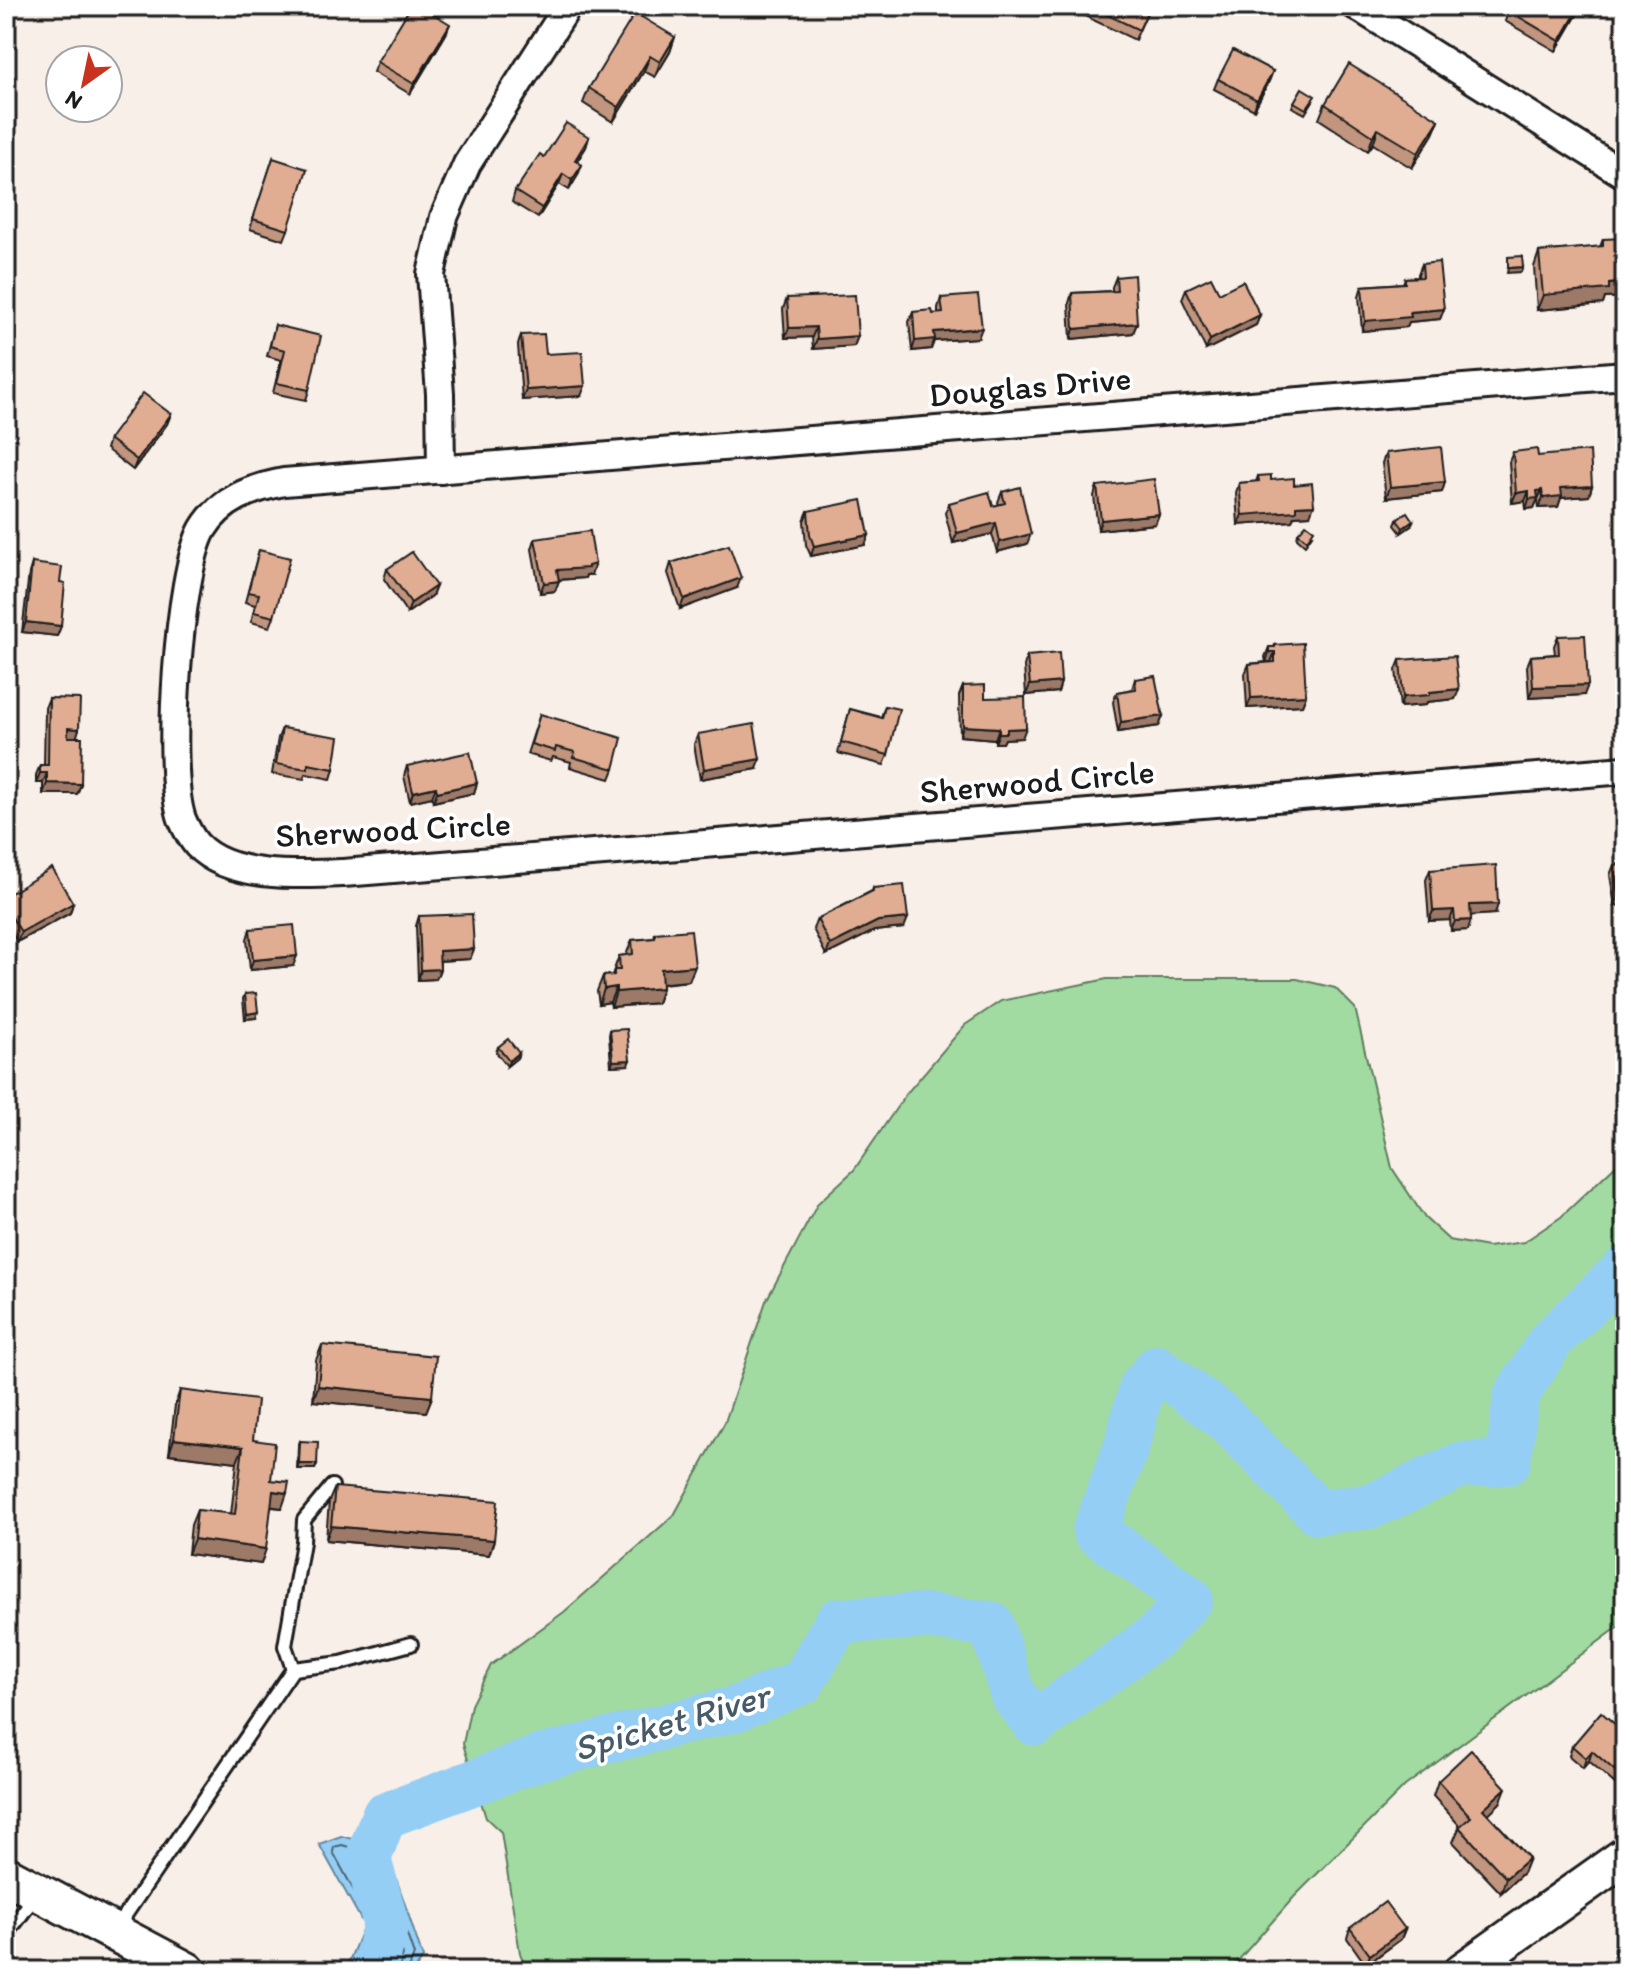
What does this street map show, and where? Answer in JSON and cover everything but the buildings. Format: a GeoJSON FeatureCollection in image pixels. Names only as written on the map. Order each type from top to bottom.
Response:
{"type":"FeatureCollection","features":[{"type":"Feature","properties":{"kind":"main road"},"geometry":{"type":"LineString","coordinates":[[1463,1971],[1625,1856]]}},
{"type":"Feature","properties":{"kind":"main road"},"geometry":{"type":"LineString","coordinates":[[6,1875],[187,1971]]}},
{"type":"Feature","properties":{"kind":"street"},"geometry":{"type":"LineString","coordinates":[[441,470],[440,394],[431,274],[444,217],[467,164],[568,6]]}},
{"type":"Feature","properties":{"kind":"street"},"geometry":{"type":"LineString","coordinates":[[1356,6],[1625,175]]}},
{"type":"Feature","properties":{"kind":"street","name":"Douglas Drive"},"geometry":{"type":"LineString","coordinates":[[441,470],[1625,375]]}},
{"type":"Feature","properties":{"kind":"street","name":"Sherwood Circle"},"geometry":{"type":"LineString","coordinates":[[441,470],[284,482],[256,487],[229,501],[204,527],[194,549],[187,579],[180,640],[174,730],[177,790],[182,819],[197,845],[223,863],[282,874],[343,873],[1625,770]]}},
{"type":"Feature","properties":{"kind":"lane"},"geometry":{"type":"LineString","coordinates":[[293,1669],[285,1646],[304,1520],[332,1486]]}},
{"type":"Feature","properties":{"kind":"lane"},"geometry":{"type":"LineString","coordinates":[[113,1932],[293,1669],[341,1663],[411,1644]]}},
{"type":"Feature","properties":{"kind":"lane"},"geometry":{"type":"LineString","coordinates":[[6,1935],[38,1892]]}},
{"type":"Feature","properties":{"kind":"green space"},"geometry":{"type":"Polygon","coordinates":[[[1107,979],[1297,979],[1335,988],[1355,1008],[1392,1168],[1425,1218],[1449,1240],[1488,1247],[1524,1242],[1561,1217],[1616,1165],[1625,1162],[1625,1622],[1405,1786],[1294,1897],[1229,1971],[527,1971],[520,1953],[501,1832],[486,1818],[463,1744],[471,1705],[491,1665],[564,1612],[674,1515],[725,1422],[766,1301],[818,1203],[854,1170],[906,1094],[965,1025],[1001,1001],[1107,979]]]}},
{"type":"Feature","properties":{"kind":"water"},"geometry":{"type":"Polygon","coordinates":[[[341,1836],[386,1848],[423,1958],[414,1971],[345,1971],[364,1925],[319,1844],[341,1836]]]}},
{"type":"Feature","properties":{"kind":"waterway","name":"Spicket River"},"geometry":{"type":"LineString","coordinates":[[374,1971],[386,1924],[368,1859],[384,1816],[539,1758],[735,1709],[802,1682],[838,1621],[925,1616],[991,1624],[1013,1695],[1035,1723],[1157,1635],[1190,1599],[1095,1531],[1127,1445],[1142,1387],[1157,1368],[1223,1417],[1318,1512],[1372,1506],[1460,1465],[1508,1462],[1516,1396],[1551,1340],[1625,1269]]}}]}
